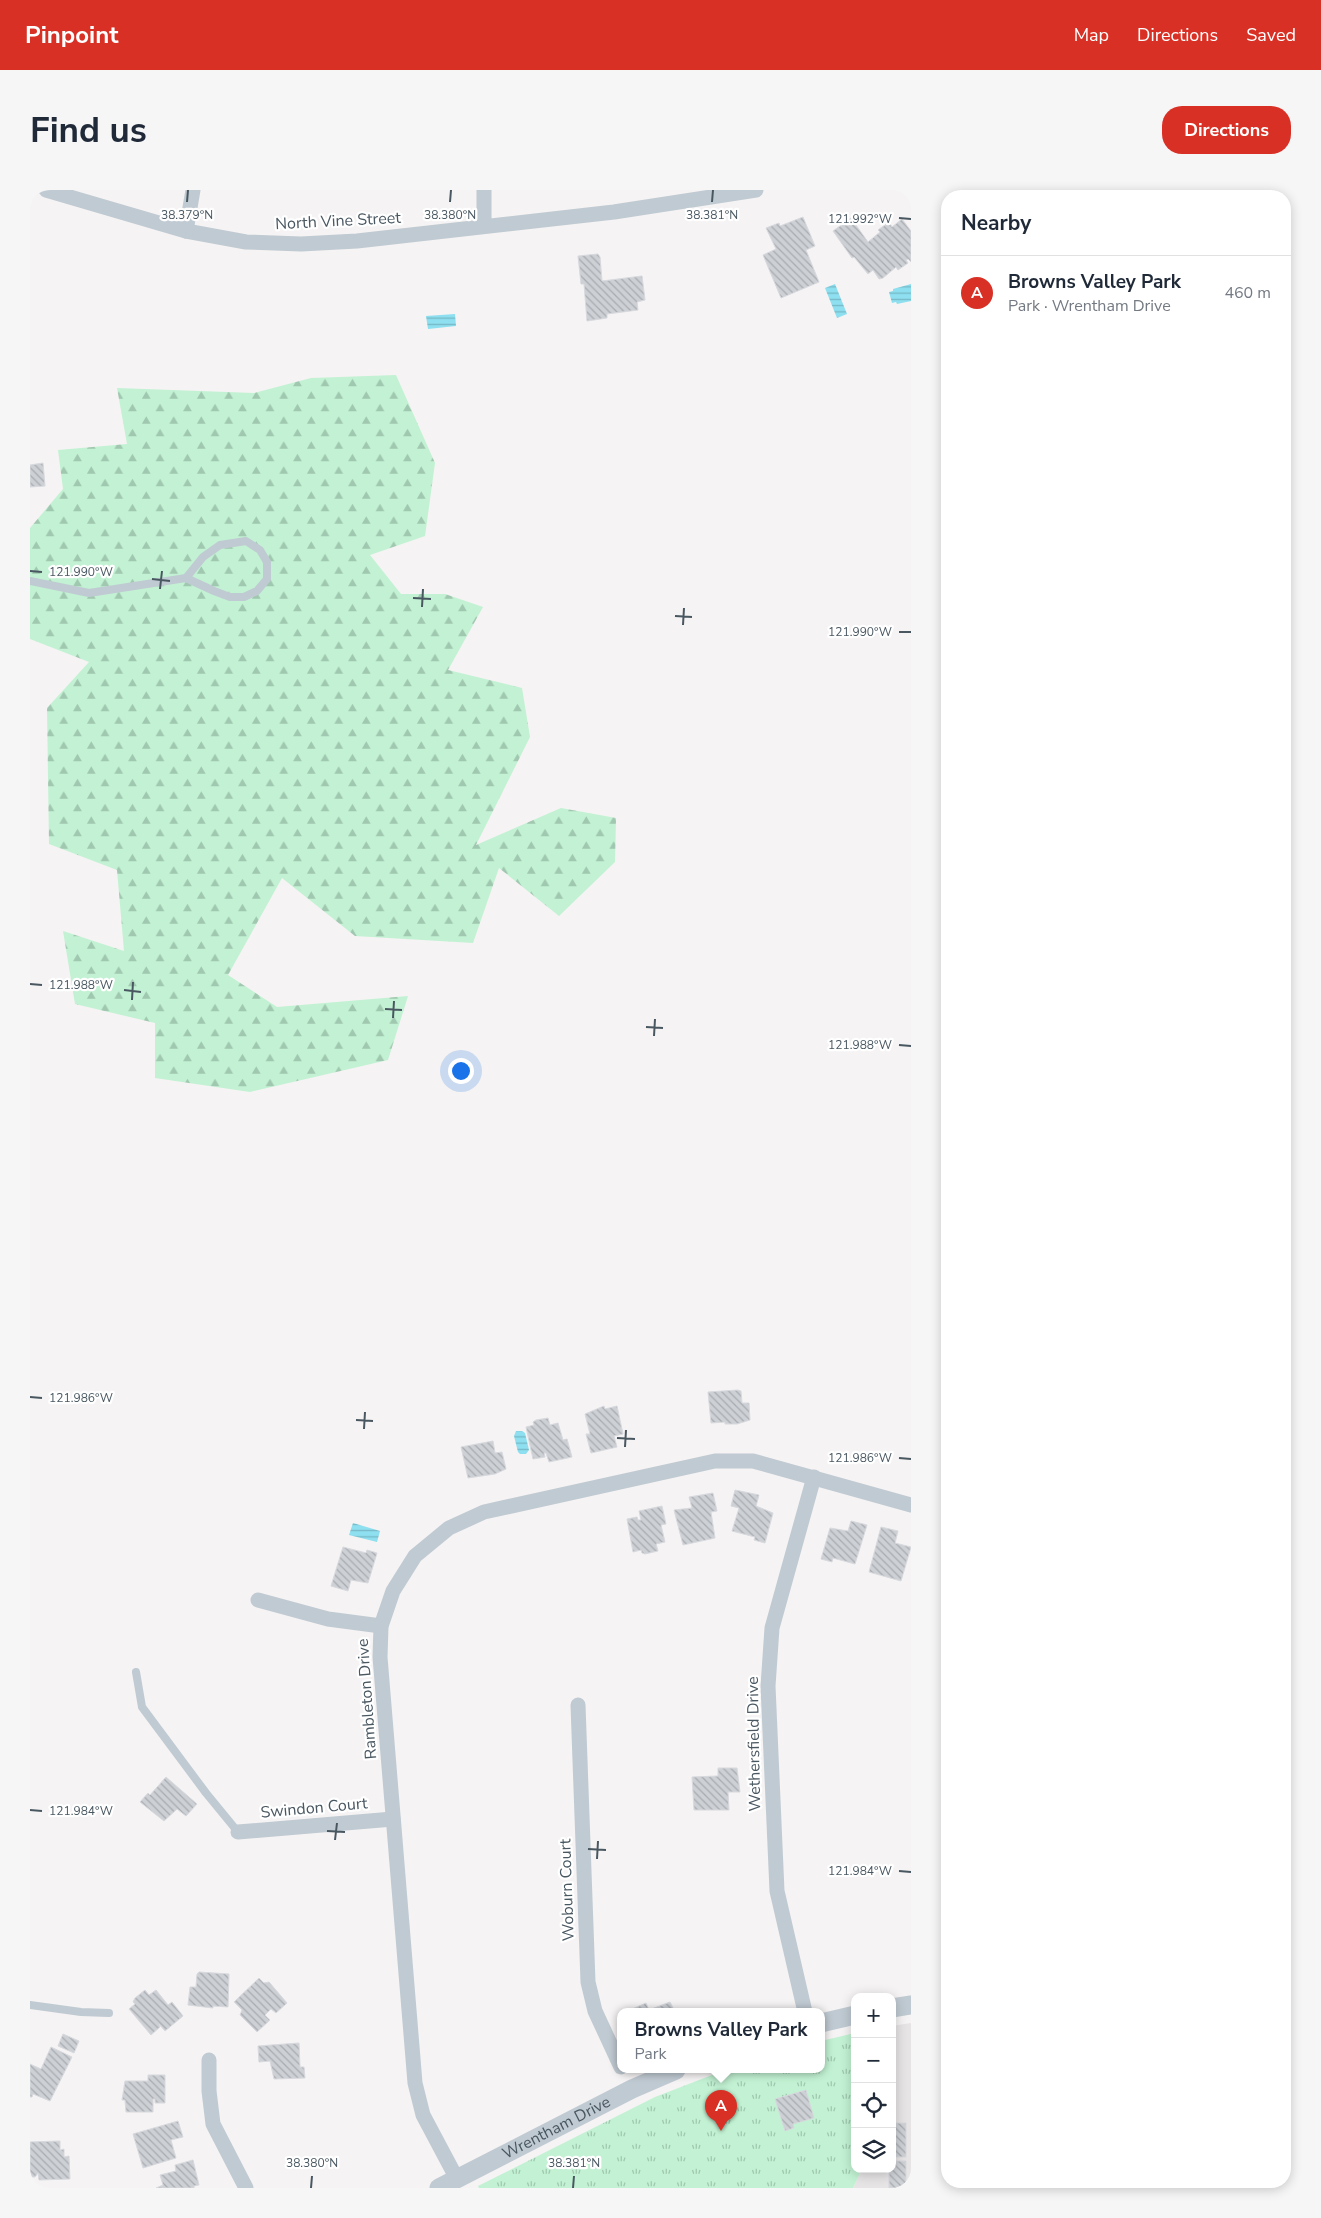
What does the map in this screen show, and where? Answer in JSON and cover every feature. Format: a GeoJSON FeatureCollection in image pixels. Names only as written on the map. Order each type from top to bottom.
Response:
{"type":"FeatureCollection","features":[{"type":"Feature","properties":{"kind":"street","name":"North Vine Street"},"geometry":{"type":"LineString","coordinates":[[46,190],[186,231],[246,242],[300,244],[357,241],[614,212],[756,190]]}},
{"type":"Feature","properties":{"kind":"street"},"geometry":{"type":"LineString","coordinates":[[186,231],[192,190]]}},
{"type":"Feature","properties":{"kind":"street"},"geometry":{"type":"LineString","coordinates":[[484,190],[484,226]]}},
{"type":"Feature","properties":{"kind":"street","name":"Rambleton Drive"},"geometry":{"type":"LineString","coordinates":[[456,2179],[424,2115],[415,2083],[380,1657],[380,1626],[393,1591],[415,1556],[448,1528],[484,1512],[715,1461],[753,1461],[911,1505]]}},
{"type":"Feature","properties":{"kind":"street","name":"Wethersfield Drive"},"geometry":{"type":"LineString","coordinates":[[804,2008],[777,1891],[768,1686],[772,1628],[814,1478]]}},
{"type":"Feature","properties":{"kind":"street"},"geometry":{"type":"LineString","coordinates":[[258,1600],[328,1619],[380,1626]]}},
{"type":"Feature","properties":{"kind":"street","name":"Woburn Court"},"geometry":{"type":"LineString","coordinates":[[578,1705],[588,1982],[595,2011],[617,2057]]}},
{"type":"Feature","properties":{"kind":"street","name":"Swindon Court"},"geometry":{"type":"LineString","coordinates":[[238,1832],[393,1820]]}},
{"type":"Feature","properties":{"kind":"street"},"geometry":{"type":"LineString","coordinates":[[896,2008],[911,2006]]}},
{"type":"Feature","properties":{"kind":"street"},"geometry":{"type":"LineString","coordinates":[[825,2023],[851,2016]]}},
{"type":"Feature","properties":{"kind":"street"},"geometry":{"type":"LineString","coordinates":[[209,2060],[209,2091],[213,2124],[246,2188]]}},
{"type":"Feature","properties":{"kind":"street","name":"Woburn Court"},"geometry":{"type":"LineString","coordinates":[[624,2073],[632,2089]]}},
{"type":"Feature","properties":{"kind":"street","name":"Wrentham Drive"},"geometry":{"type":"LineString","coordinates":[[439,2188],[632,2089],[669,2073]]}},
{"type":"Feature","properties":{"kind":"lane"},"geometry":{"type":"LineString","coordinates":[[30,581],[89,593],[186,578],[214,592],[230,597],[244,597],[257,591],[267,579],[267,562],[260,550],[246,542],[220,545],[203,557],[186,578]]}},
{"type":"Feature","properties":{"kind":"lane"},"geometry":{"type":"LineString","coordinates":[[136,1672],[142,1707],[206,1793],[238,1832]]}},
{"type":"Feature","properties":{"kind":"lane"},"geometry":{"type":"LineString","coordinates":[[30,2005],[81,2012],[109,2013]]}},
{"type":"Feature","properties":{"kind":"shaded area"},"geometry":{"type":"Polygon","coordinates":[[[911,2023],[911,2188],[853,2188],[860,2173],[896,2173],[896,2025],[911,2023]]]}},
{"type":"Feature","properties":{"kind":"green space"},"geometry":{"type":"Polygon","coordinates":[[[396,375],[435,463],[425,536],[370,555],[401,594],[445,594],[483,607],[448,670],[522,688],[530,737],[476,845],[561,808],[616,818],[615,862],[559,916],[499,868],[473,943],[355,936],[282,878],[228,975],[277,1007],[408,996],[388,1060],[250,1092],[155,1078],[155,1023],[75,1004],[63,931],[124,951],[117,870],[49,844],[47,708],[89,662],[30,639],[30,528],[63,489],[58,450],[127,444],[117,388],[254,393],[311,378],[396,375]]]}},
{"type":"Feature","properties":{"kind":"green space"},"geometry":{"type":"Polygon","coordinates":[[[851,2034],[851,2173],[860,2173],[853,2188],[479,2188],[478,2186],[655,2097],[717,2073],[825,2073],[825,2040],[851,2034]]]}},
{"type":"Feature","properties":{"kind":"water"},"geometry":{"type":"Polygon","coordinates":[[[835,284],[847,314],[837,318],[825,288],[835,284]]]}},
{"type":"Feature","properties":{"kind":"water"},"geometry":{"type":"Polygon","coordinates":[[[911,284],[911,301],[897,304],[896,302],[892,303],[889,292],[911,284]]]}},
{"type":"Feature","properties":{"kind":"water"},"geometry":{"type":"Polygon","coordinates":[[[455,314],[456,326],[428,329],[426,316],[455,314]]]}},
{"type":"Feature","properties":{"kind":"water"},"geometry":{"type":"Polygon","coordinates":[[[516,1431],[525,1433],[529,1450],[526,1454],[518,1452],[514,1436],[516,1431]]]}},
{"type":"Feature","properties":{"kind":"water"},"geometry":{"type":"Polygon","coordinates":[[[353,1523],[380,1531],[377,1542],[349,1535],[353,1523]]]}},
{"type":"Feature","properties":{"kind":"building"},"geometry":{"type":"Polygon","coordinates":[[[803,217],[815,246],[806,250],[819,282],[781,298],[763,255],[776,249],[766,228],[779,223],[780,226],[803,217]]]}},
{"type":"Feature","properties":{"kind":"building"},"geometry":{"type":"Polygon","coordinates":[[[851,218],[868,242],[880,232],[878,230],[889,222],[892,227],[902,219],[911,231],[911,262],[908,259],[906,260],[908,263],[898,270],[896,267],[883,278],[879,279],[873,270],[868,274],[854,257],[852,258],[833,231],[851,218]]]}},
{"type":"Feature","properties":{"kind":"building"},"geometry":{"type":"Polygon","coordinates":[[[598,254],[600,257],[602,281],[642,276],[645,300],[637,302],[638,310],[607,314],[607,318],[587,321],[584,284],[581,284],[578,256],[598,254]]]}},
{"type":"Feature","properties":{"kind":"building"},"geometry":{"type":"Polygon","coordinates":[[[43,463],[45,486],[30,487],[30,465],[43,463]]]}},
{"type":"Feature","properties":{"kind":"building"},"geometry":{"type":"Polygon","coordinates":[[[741,1391],[742,1403],[749,1403],[750,1420],[737,1424],[725,1424],[725,1422],[711,1423],[708,1392],[741,1391]]]}},
{"type":"Feature","properties":{"kind":"building"},"geometry":{"type":"Polygon","coordinates":[[[604,1406],[605,1409],[617,1406],[623,1434],[614,1436],[617,1447],[591,1453],[586,1434],[590,1434],[585,1414],[604,1406]]]}},
{"type":"Feature","properties":{"kind":"building"},"geometry":{"type":"Polygon","coordinates":[[[548,1418],[550,1425],[558,1423],[563,1440],[567,1439],[572,1457],[549,1462],[546,1453],[544,1453],[545,1457],[533,1459],[526,1427],[534,1425],[533,1422],[536,1420],[548,1418]]]}},
{"type":"Feature","properties":{"kind":"building"},"geometry":{"type":"Polygon","coordinates":[[[493,1441],[495,1453],[502,1452],[506,1469],[495,1474],[468,1478],[461,1447],[493,1441]]]}},
{"type":"Feature","properties":{"kind":"building"},"geometry":{"type":"Polygon","coordinates":[[[735,1490],[759,1495],[756,1506],[773,1513],[765,1543],[754,1540],[755,1537],[732,1531],[739,1508],[731,1506],[735,1490]]]}},
{"type":"Feature","properties":{"kind":"building"},"geometry":{"type":"Polygon","coordinates":[[[713,1493],[717,1511],[711,1512],[715,1538],[683,1545],[674,1510],[692,1508],[689,1497],[713,1493]]]}},
{"type":"Feature","properties":{"kind":"building"},"geometry":{"type":"Polygon","coordinates":[[[662,1506],[666,1524],[661,1525],[665,1542],[656,1544],[658,1551],[645,1554],[641,1550],[633,1552],[627,1519],[637,1517],[638,1520],[641,1520],[639,1511],[662,1506]]]}},
{"type":"Feature","properties":{"kind":"building"},"geometry":{"type":"Polygon","coordinates":[[[851,1521],[867,1525],[855,1564],[833,1558],[832,1562],[821,1559],[830,1528],[848,1531],[851,1521]]]}},
{"type":"Feature","properties":{"kind":"building"},"geometry":{"type":"Polygon","coordinates":[[[881,1527],[898,1531],[895,1543],[911,1547],[901,1581],[869,1572],[881,1527]]]}},
{"type":"Feature","properties":{"kind":"building"},"geometry":{"type":"Polygon","coordinates":[[[343,1547],[366,1553],[367,1550],[377,1553],[368,1583],[351,1580],[348,1591],[331,1586],[343,1547]]]}},
{"type":"Feature","properties":{"kind":"building"},"geometry":{"type":"Polygon","coordinates":[[[718,1768],[737,1768],[740,1792],[728,1792],[729,1810],[694,1810],[692,1777],[718,1776],[718,1768]]]}},
{"type":"Feature","properties":{"kind":"building"},"geometry":{"type":"Polygon","coordinates":[[[166,1777],[197,1804],[186,1816],[177,1809],[164,1821],[140,1802],[148,1793],[150,1795],[166,1777]]]}},
{"type":"Feature","properties":{"kind":"building"},"geometry":{"type":"Polygon","coordinates":[[[199,1972],[229,1974],[228,2007],[213,2006],[213,2008],[188,2005],[190,1987],[196,1987],[197,1974],[199,1972]]]}},
{"type":"Feature","properties":{"kind":"building"},"geometry":{"type":"Polygon","coordinates":[[[259,1978],[264,1983],[269,1982],[287,2003],[276,2013],[271,2009],[265,2015],[270,2020],[257,2032],[240,2015],[242,2010],[234,2002],[259,1978]]]}},
{"type":"Feature","properties":{"kind":"building"},"geometry":{"type":"Polygon","coordinates":[[[145,1990],[149,1995],[156,1990],[168,2005],[172,2002],[183,2016],[165,2031],[159,2024],[160,2027],[151,2035],[129,2009],[135,2004],[133,2002],[135,1998],[145,1990]]]}},
{"type":"Feature","properties":{"kind":"building"},"geometry":{"type":"Polygon","coordinates":[[[670,2002],[673,2008],[654,2008],[670,2002]]]}},
{"type":"Feature","properties":{"kind":"building"},"geometry":{"type":"Polygon","coordinates":[[[646,2003],[648,2008],[635,2008],[646,2003]]]}},
{"type":"Feature","properties":{"kind":"building"},"geometry":{"type":"Polygon","coordinates":[[[63,2034],[79,2041],[74,2053],[58,2046],[63,2034]]]}},
{"type":"Feature","properties":{"kind":"building"},"geometry":{"type":"Polygon","coordinates":[[[299,2043],[300,2067],[304,2067],[305,2078],[274,2079],[270,2061],[259,2062],[258,2046],[299,2043]]]}},
{"type":"Feature","properties":{"kind":"building"},"geometry":{"type":"Polygon","coordinates":[[[51,2047],[72,2057],[50,2101],[33,2094],[30,2097],[30,2064],[41,2069],[51,2047]]]}},
{"type":"Feature","properties":{"kind":"building"},"geometry":{"type":"Polygon","coordinates":[[[148,2075],[165,2075],[165,2103],[155,2103],[155,2099],[153,2099],[153,2112],[126,2112],[125,2100],[122,2100],[125,2081],[148,2081],[148,2075]]]}},
{"type":"Feature","properties":{"kind":"building"},"geometry":{"type":"Polygon","coordinates":[[[806,2090],[814,2118],[793,2124],[794,2128],[785,2131],[775,2099],[806,2090]]]}},
{"type":"Feature","properties":{"kind":"building"},"geometry":{"type":"Polygon","coordinates":[[[178,2121],[183,2137],[171,2140],[176,2158],[143,2168],[133,2134],[178,2121]]]}},
{"type":"Feature","properties":{"kind":"building"},"geometry":{"type":"Polygon","coordinates":[[[896,2123],[906,2123],[906,2157],[896,2157],[896,2123]]]}},
{"type":"Feature","properties":{"kind":"building"},"geometry":{"type":"Polygon","coordinates":[[[60,2141],[60,2150],[64,2149],[64,2157],[69,2156],[70,2179],[39,2180],[38,2173],[35,2177],[30,2177],[30,2142],[60,2141]]]}},
{"type":"Feature","properties":{"kind":"building"},"geometry":{"type":"Polygon","coordinates":[[[193,2160],[199,2185],[194,2186],[194,2188],[156,2188],[163,2185],[160,2175],[176,2171],[175,2165],[193,2160]]]}},
{"type":"Feature","properties":{"kind":"building"},"geometry":{"type":"Polygon","coordinates":[[[896,2161],[906,2161],[906,2188],[889,2188],[889,2173],[896,2173],[896,2161]]]}},
{"type":"Feature","properties":{"kind":"place","name":"Browns Valley Park"},"geometry":{"type":"Point","coordinates":[721,2131]}}]}
